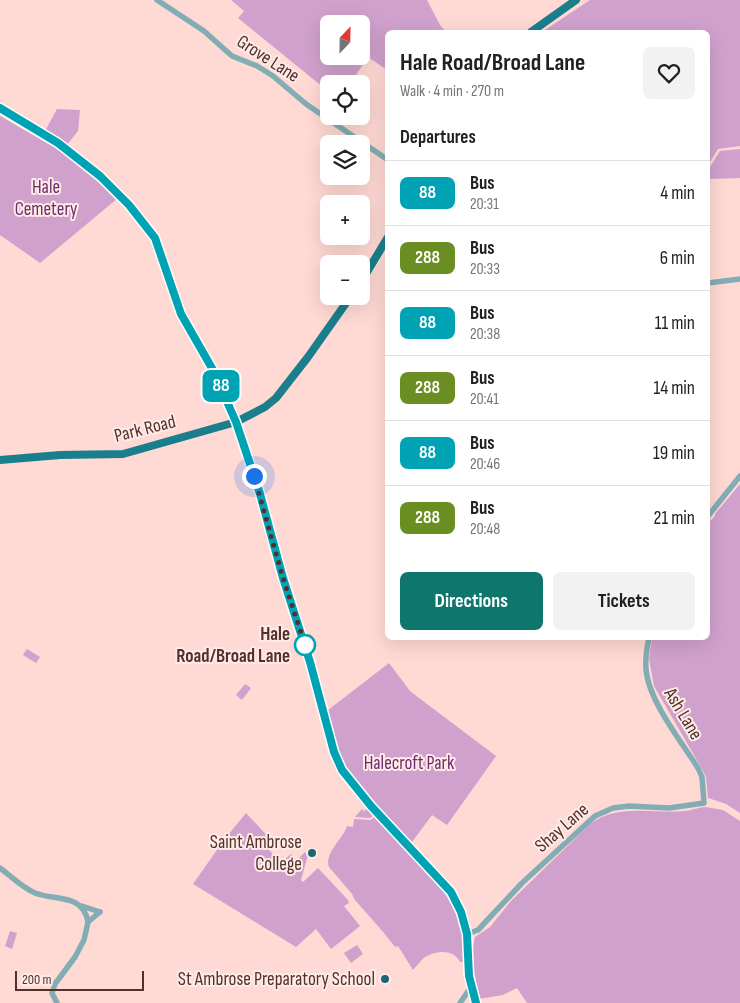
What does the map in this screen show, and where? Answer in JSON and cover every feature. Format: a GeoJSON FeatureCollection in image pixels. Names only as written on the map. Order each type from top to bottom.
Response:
{"type":"FeatureCollection","features":[{"type":"Feature","properties":{"kind":"main road"},"geometry":{"type":"LineString","coordinates":[[533,30],[576,0]]}},
{"type":"Feature","properties":{"kind":"main road"},"geometry":{"type":"LineString","coordinates":[[0,108],[58,143],[76,157],[119,194],[150,230],[160,250],[181,314],[213,370],[236,422],[260,494],[283,578],[310,662],[334,752],[342,770],[371,806],[451,892],[461,912],[467,934],[471,987],[476,1003]]}},
{"type":"Feature","properties":{"kind":"main road"},"geometry":{"type":"LineString","coordinates":[[370,267],[385,243]]}},
{"type":"Feature","properties":{"kind":"main road","name":"Park Road"},"geometry":{"type":"LineString","coordinates":[[0,460],[60,455],[123,454],[236,422],[265,407],[276,398],[345,305]]}},
{"type":"Feature","properties":{"kind":"street","name":"Grove Lane"},"geometry":{"type":"LineString","coordinates":[[157,0],[204,31],[232,56],[257,66],[273,76],[306,104],[385,158]]}},
{"type":"Feature","properties":{"kind":"street"},"geometry":{"type":"LineString","coordinates":[[710,283],[740,280]]}},
{"type":"Feature","properties":{"kind":"street"},"geometry":{"type":"LineString","coordinates":[[710,514],[740,476]]}},
{"type":"Feature","properties":{"kind":"street","name":"Ash Lane"},"geometry":{"type":"LineString","coordinates":[[649,640],[646,669],[650,688],[660,708],[698,768],[702,777],[704,803]]}},
{"type":"Feature","properties":{"kind":"street","name":"Shay Lane"},"geometry":{"type":"LineString","coordinates":[[467,934],[478,930],[522,883],[595,816],[613,808],[629,806],[669,808],[704,803]]}},
{"type":"Feature","properties":{"kind":"street"},"geometry":{"type":"LineString","coordinates":[[0,868],[21,885],[35,893],[62,898],[100,912],[88,922]]}},
{"type":"Feature","properties":{"kind":"street"},"geometry":{"type":"LineString","coordinates":[[57,1003],[52,993],[53,989],[84,940],[88,922],[86,912],[80,906]]}},
{"type":"Feature","properties":{"kind":"street"},"geometry":{"type":"LineString","coordinates":[[460,1003],[471,987]]}},
{"type":"Feature","properties":{"kind":"green space"},"geometry":{"type":"Polygon","coordinates":[[[231,0],[427,0],[444,30],[385,30],[385,69],[370,58],[370,15],[320,15],[320,65],[363,65],[356,75],[320,75],[320,85],[238,18],[244,11],[231,0]]]}},
{"type":"Feature","properties":{"kind":"green space"},"geometry":{"type":"Polygon","coordinates":[[[590,0],[740,0],[740,146],[718,149],[710,162],[710,30],[545,30],[590,0]]]}},
{"type":"Feature","properties":{"kind":"green space"},"geometry":{"type":"Polygon","coordinates":[[[57,109],[80,110],[78,131],[66,146],[44,133],[57,109]]]}},
{"type":"Feature","properties":{"kind":"green space","name":"Hale Cemetery"},"geometry":{"type":"Polygon","coordinates":[[[0,116],[57,149],[118,198],[40,263],[0,235],[0,116]]]}},
{"type":"Feature","properties":{"kind":"green space"},"geometry":{"type":"Polygon","coordinates":[[[740,149],[740,178],[710,179],[710,167],[720,151],[740,149]]]}},
{"type":"Feature","properties":{"kind":"green space"},"geometry":{"type":"Polygon","coordinates":[[[740,484],[740,813],[726,804],[708,798],[706,777],[654,686],[649,659],[652,640],[710,640],[710,521],[740,484]]]}},
{"type":"Feature","properties":{"kind":"green space"},"geometry":{"type":"Polygon","coordinates":[[[27,649],[40,657],[36,663],[23,655],[27,649]]]}},
{"type":"Feature","properties":{"kind":"green space","name":"Halecroft Park"},"geometry":{"type":"Polygon","coordinates":[[[389,663],[410,691],[496,756],[447,825],[432,815],[409,846],[342,770],[323,714],[389,663]]]}},
{"type":"Feature","properties":{"kind":"green space"},"geometry":{"type":"Polygon","coordinates":[[[245,684],[251,688],[242,700],[236,695],[245,684]]]}},
{"type":"Feature","properties":{"kind":"green space"},"geometry":{"type":"Polygon","coordinates":[[[706,807],[723,810],[740,821],[740,1003],[527,1003],[517,988],[503,995],[479,999],[473,960],[475,937],[490,927],[511,901],[590,824],[601,818],[624,811],[674,812],[706,807]]]}},
{"type":"Feature","properties":{"kind":"green space"},"geometry":{"type":"Polygon","coordinates":[[[362,809],[364,812],[364,809],[370,811],[374,815],[370,818],[355,817],[362,809]]]}},
{"type":"Feature","properties":{"kind":"green space"},"geometry":{"type":"Polygon","coordinates":[[[246,813],[275,844],[269,850],[281,863],[291,854],[297,860],[305,852],[308,855],[301,880],[303,882],[318,868],[348,900],[349,903],[344,906],[360,926],[331,949],[316,929],[296,947],[193,884],[246,813]]]}},
{"type":"Feature","properties":{"kind":"green space"},"geometry":{"type":"Polygon","coordinates":[[[375,816],[413,854],[448,898],[463,933],[464,962],[460,962],[449,953],[439,952],[428,955],[413,970],[398,946],[395,947],[329,867],[328,862],[331,851],[347,826],[353,827],[354,819],[371,820],[375,816]]]}},
{"type":"Feature","properties":{"kind":"green space"},"geometry":{"type":"Polygon","coordinates":[[[10,931],[17,933],[12,949],[5,946],[10,931]]]}},
{"type":"Feature","properties":{"kind":"green space"},"geometry":{"type":"Polygon","coordinates":[[[357,945],[363,954],[351,963],[344,953],[357,945]]]}},
{"type":"Feature","properties":{"kind":"bus line","name":"88"},"geometry":{"type":"LineString","coordinates":[[0,108],[23,124],[58,143],[100,176],[139,216],[155,238],[181,314],[213,370],[236,422],[260,494],[283,578],[310,662],[334,752],[342,770],[355,787],[451,892],[461,912],[467,934],[469,976],[476,1003]]}},
{"type":"Feature","properties":{"kind":"place","name":"Hale Road/Broad Lane"},"geometry":{"type":"Point","coordinates":[305,645]}},
{"type":"Feature","properties":{"kind":"place","name":"Saint Ambrose College"},"geometry":{"type":"Point","coordinates":[312,853]}},
{"type":"Feature","properties":{"kind":"place","name":"St Ambrose Preparatory School"},"geometry":{"type":"Point","coordinates":[385,979]}},
{"type":"Feature","properties":{"kind":"route"},"geometry":{"type":"LineString","coordinates":[[254,476],[283,578],[305,645]]}}]}
